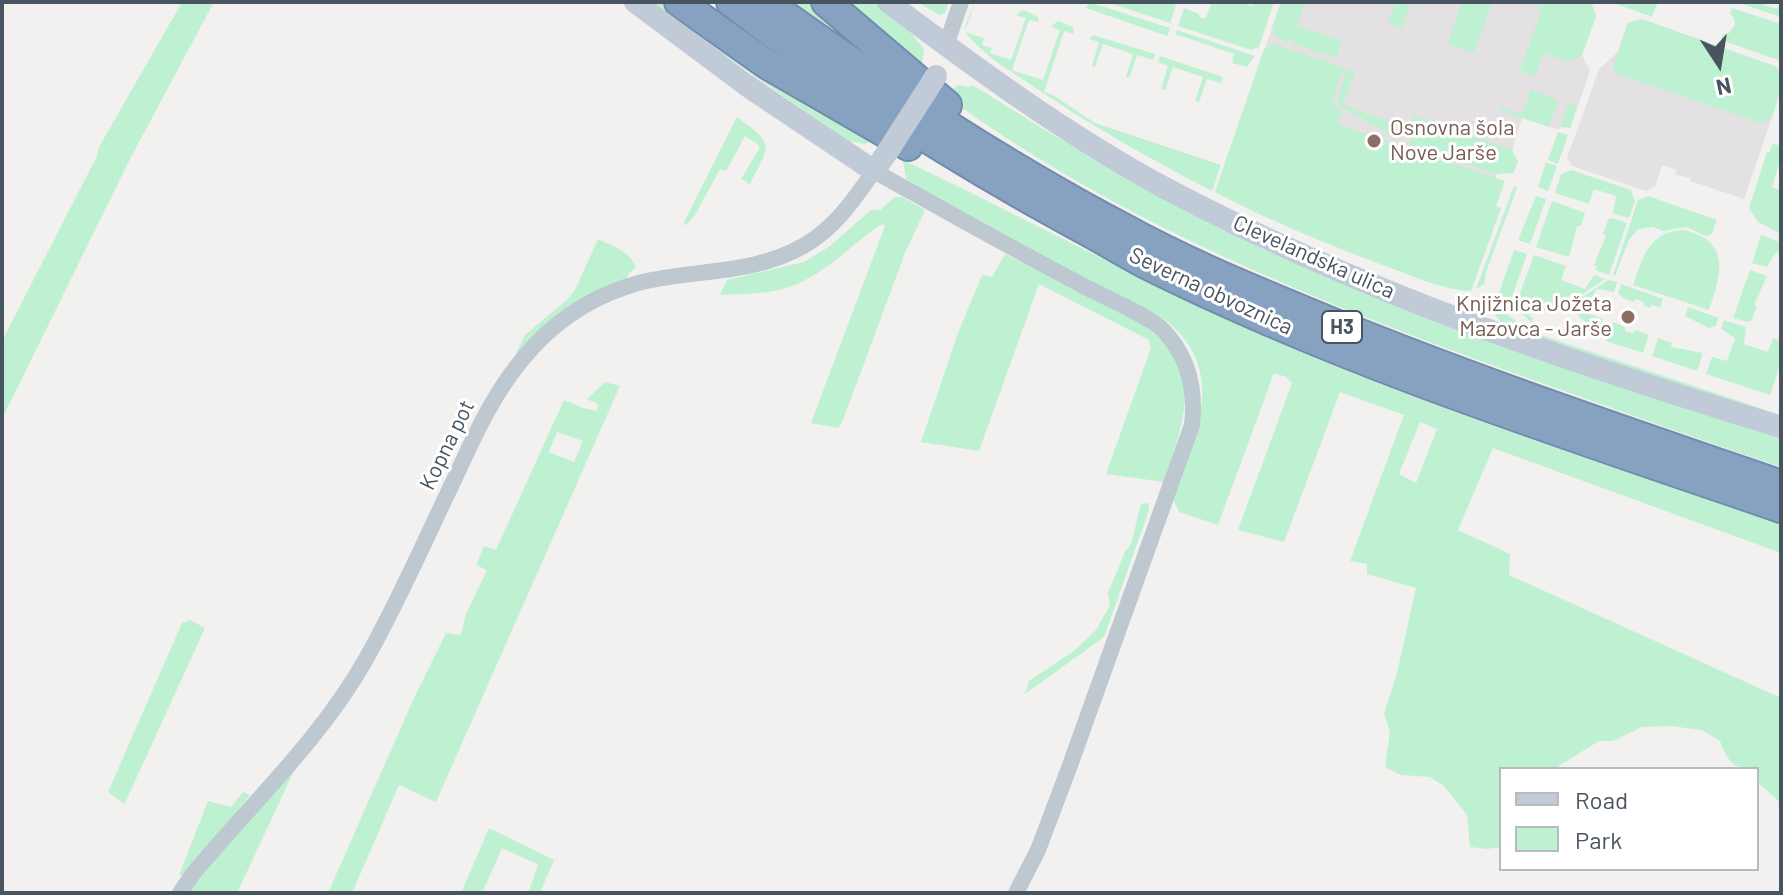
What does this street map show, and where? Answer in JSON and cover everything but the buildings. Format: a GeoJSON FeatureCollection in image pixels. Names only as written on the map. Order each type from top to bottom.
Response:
{"type":"FeatureCollection","features":[{"type":"Feature","properties":{"kind":"highway"},"geometry":{"type":"LineString","coordinates":[[679,2],[768,65],[904,145],[977,169]]}},
{"type":"Feature","properties":{"kind":"highway","name":"Severna obvoznica"},"geometry":{"type":"LineString","coordinates":[[731,2],[847,86],[977,169],[1142,262],[1236,305],[1452,394],[1781,508]]}},
{"type":"Feature","properties":{"kind":"highway","name":"Severna obvoznica"},"geometry":{"type":"LineString","coordinates":[[766,2],[852,64],[954,131],[1123,229],[1224,278],[1483,382],[1781,485]]}},
{"type":"Feature","properties":{"kind":"highway"},"geometry":{"type":"LineString","coordinates":[[826,2],[968,120],[1023,171]]}},
{"type":"Feature","properties":{"kind":"street"},"geometry":{"type":"LineString","coordinates":[[635,2],[746,85],[874,171],[983,234],[1161,327],[1183,354],[1193,385],[1195,403],[1192,425],[1069,768],[1038,850],[1016,893]]}},
{"type":"Feature","properties":{"kind":"street","name":"Clevelandska ulica"},"geometry":{"type":"LineString","coordinates":[[888,2],[1026,103],[1164,187],[1268,239],[1349,275],[1477,325],[1781,427]]}},
{"type":"Feature","properties":{"kind":"street"},"geometry":{"type":"LineString","coordinates":[[874,171],[936,76],[961,2]]}},
{"type":"Feature","properties":{"kind":"street","name":"Kopna pot"},"geometry":{"type":"LineString","coordinates":[[180,893],[346,692],[389,616],[483,417],[509,374],[535,344],[571,313],[627,287],[658,279],[758,265],[798,249],[833,224],[874,171]]}},
{"type":"Feature","properties":{"kind":"shaded area","name":"Osnovna šola Nove Jarše"},"geometry":{"type":"Polygon","coordinates":[[[1281,2],[1589,2],[1596,16],[1582,55],[1590,71],[1578,106],[1568,103],[1559,130],[1522,118],[1512,150],[1504,153],[1475,239],[1218,183],[1281,2]]]}},
{"type":"Feature","properties":{"kind":"shaded area"},"geometry":{"type":"Polygon","coordinates":[[[1642,19],[1777,67],[1781,72],[1781,91],[1744,199],[1690,181],[1691,178],[1675,175],[1677,170],[1662,165],[1655,187],[1646,191],[1572,166],[1567,158],[1599,69],[1618,52],[1628,23],[1642,19]]]}},
{"type":"Feature","properties":{"kind":"green space"},"geometry":{"type":"Polygon","coordinates":[[[182,2],[214,2],[131,157],[2,419],[2,341],[99,147],[182,2]]]}},
{"type":"Feature","properties":{"kind":"green space"},"geometry":{"type":"Polygon","coordinates":[[[647,2],[669,2],[873,141],[864,144],[849,141],[647,2]]]}},
{"type":"Feature","properties":{"kind":"green space"},"geometry":{"type":"Polygon","coordinates":[[[794,2],[816,2],[876,61],[794,2]]]}},
{"type":"Feature","properties":{"kind":"green space"},"geometry":{"type":"Polygon","coordinates":[[[837,2],[876,2],[913,28],[911,33],[924,49],[922,64],[916,71],[837,2]]]}},
{"type":"Feature","properties":{"kind":"green space"},"geometry":{"type":"Polygon","coordinates":[[[917,2],[949,2],[945,13],[939,15],[917,2]]]}},
{"type":"Feature","properties":{"kind":"green space"},"geometry":{"type":"Polygon","coordinates":[[[1089,2],[1170,28],[1167,36],[1086,8],[1089,2]]]}},
{"type":"Feature","properties":{"kind":"green space"},"geometry":{"type":"Polygon","coordinates":[[[1106,2],[1171,2],[1176,6],[1170,23],[1106,2]]]}},
{"type":"Feature","properties":{"kind":"green space"},"geometry":{"type":"Polygon","coordinates":[[[1212,2],[1241,2],[1252,6],[1253,2],[1274,2],[1259,47],[1251,50],[1178,26],[1184,8],[1205,19],[1212,2]]]}},
{"type":"Feature","properties":{"kind":"green space"},"geometry":{"type":"Polygon","coordinates":[[[1281,2],[1305,2],[1297,26],[1342,41],[1336,58],[1293,44],[1293,37],[1287,42],[1277,38],[1272,28],[1281,2]]]}},
{"type":"Feature","properties":{"kind":"green space"},"geometry":{"type":"Polygon","coordinates":[[[1393,2],[1411,2],[1402,28],[1388,23],[1393,2]]]}},
{"type":"Feature","properties":{"kind":"green space"},"geometry":{"type":"Polygon","coordinates":[[[1462,2],[1492,2],[1474,53],[1448,44],[1462,2]]]}},
{"type":"Feature","properties":{"kind":"green space"},"geometry":{"type":"Polygon","coordinates":[[[1526,2],[1591,4],[1596,16],[1582,55],[1568,62],[1544,53],[1535,76],[1520,71],[1542,8],[1526,2]]]}},
{"type":"Feature","properties":{"kind":"green space"},"geometry":{"type":"Polygon","coordinates":[[[1611,2],[1658,2],[1652,17],[1611,2]]]}},
{"type":"Feature","properties":{"kind":"green space"},"geometry":{"type":"Polygon","coordinates":[[[1736,2],[1764,2],[1764,5],[1777,9],[1781,2],[1781,17],[1736,2]]]}},
{"type":"Feature","properties":{"kind":"green space"},"geometry":{"type":"Polygon","coordinates":[[[1732,8],[1781,24],[1781,61],[1721,40],[1723,34],[1729,33],[1735,25],[1730,13],[1732,8]]]}},
{"type":"Feature","properties":{"kind":"green space"},"geometry":{"type":"Polygon","coordinates":[[[1023,10],[1038,17],[1039,22],[1029,20],[1012,70],[1043,80],[1060,30],[1051,26],[1058,21],[1073,27],[1074,34],[1064,31],[1044,92],[1095,123],[1221,165],[1212,191],[1072,112],[994,60],[965,32],[984,38],[982,45],[992,48],[990,53],[1011,60],[1026,18],[1016,15],[1023,10]]]}},
{"type":"Feature","properties":{"kind":"green space"},"geometry":{"type":"Polygon","coordinates":[[[1642,19],[1777,67],[1779,86],[1772,118],[1761,123],[1617,74],[1613,66],[1628,23],[1642,19]]]}},
{"type":"Feature","properties":{"kind":"green space"},"geometry":{"type":"Polygon","coordinates":[[[1177,30],[1255,56],[1247,67],[1232,63],[1234,54],[1175,34],[1177,30]]]}},
{"type":"Feature","properties":{"kind":"green space"},"geometry":{"type":"Polygon","coordinates":[[[1093,35],[1155,54],[1153,60],[1137,55],[1129,78],[1126,77],[1133,54],[1103,44],[1095,67],[1092,66],[1099,42],[1089,39],[1093,35]]]}},
{"type":"Feature","properties":{"kind":"green space"},"geometry":{"type":"Polygon","coordinates":[[[1274,44],[1344,68],[1332,101],[1333,106],[1342,111],[1337,124],[1505,181],[1496,206],[1501,208],[1471,291],[1431,283],[1370,260],[1215,192],[1264,49],[1274,44]]]}},
{"type":"Feature","properties":{"kind":"green space"},"geometry":{"type":"Polygon","coordinates":[[[1160,56],[1223,77],[1221,83],[1207,79],[1199,102],[1195,101],[1203,77],[1173,67],[1165,90],[1161,89],[1168,66],[1158,62],[1160,56]]]}},
{"type":"Feature","properties":{"kind":"green space"},"geometry":{"type":"Polygon","coordinates":[[[1347,69],[1355,72],[1343,105],[1403,126],[1406,124],[1400,140],[1336,104],[1347,69]]]}},
{"type":"Feature","properties":{"kind":"green space"},"geometry":{"type":"Polygon","coordinates":[[[959,85],[971,85],[981,90],[1053,135],[1262,249],[1398,307],[1781,431],[1781,467],[1453,351],[1226,258],[1080,183],[1010,141],[943,94],[959,85]]]}},
{"type":"Feature","properties":{"kind":"green space"},"geometry":{"type":"Polygon","coordinates":[[[1531,89],[1558,101],[1549,127],[1499,110],[1500,107],[1522,114],[1531,89]]]}},
{"type":"Feature","properties":{"kind":"green space"},"geometry":{"type":"Polygon","coordinates":[[[1568,103],[1578,106],[1570,128],[1560,127],[1568,103]]]}},
{"type":"Feature","properties":{"kind":"green space"},"geometry":{"type":"Polygon","coordinates":[[[1414,116],[1512,150],[1518,161],[1514,173],[1496,174],[1409,145],[1411,139],[1405,137],[1414,116]]]}},
{"type":"Feature","properties":{"kind":"green space"},"geometry":{"type":"Polygon","coordinates":[[[737,117],[764,140],[766,146],[762,161],[750,184],[741,179],[759,149],[759,145],[745,136],[726,171],[720,169],[695,215],[685,226],[684,222],[737,117]]]}},
{"type":"Feature","properties":{"kind":"green space"},"geometry":{"type":"Polygon","coordinates":[[[1558,132],[1568,135],[1558,164],[1548,160],[1558,132]]]}},
{"type":"Feature","properties":{"kind":"green space"},"geometry":{"type":"Polygon","coordinates":[[[1772,143],[1781,146],[1772,187],[1781,190],[1781,234],[1758,222],[1749,208],[1772,143]]]}},
{"type":"Feature","properties":{"kind":"green space"},"geometry":{"type":"Polygon","coordinates":[[[903,160],[1199,305],[1319,359],[1530,439],[1781,523],[1781,553],[1493,448],[1458,530],[1510,554],[1509,575],[1781,698],[1781,803],[1759,784],[1759,767],[1740,767],[1732,763],[1720,741],[1702,730],[1642,727],[1613,741],[1599,741],[1557,767],[1499,767],[1499,847],[1470,847],[1467,815],[1444,786],[1430,777],[1401,775],[1385,767],[1390,732],[1384,714],[1397,673],[1416,588],[1367,574],[1367,564],[1350,561],[1404,415],[1340,392],[1284,542],[1238,530],[1292,383],[1274,373],[1218,525],[1179,512],[1173,499],[1202,406],[1202,384],[1197,362],[1186,341],[1167,321],[954,210],[906,179],[903,160]],[[1420,422],[1399,474],[1416,483],[1437,429],[1420,422]]]}},
{"type":"Feature","properties":{"kind":"green space"},"geometry":{"type":"Polygon","coordinates":[[[1546,162],[1557,166],[1548,191],[1538,187],[1546,162]]]}},
{"type":"Feature","properties":{"kind":"green space"},"geometry":{"type":"Polygon","coordinates":[[[1571,170],[1631,190],[1635,201],[1629,218],[1613,214],[1616,196],[1594,189],[1589,204],[1555,193],[1561,174],[1571,170]]]}},
{"type":"Feature","properties":{"kind":"green space"},"geometry":{"type":"Polygon","coordinates":[[[1514,186],[1517,188],[1484,284],[1476,289],[1514,186]]]}},
{"type":"Feature","properties":{"kind":"green space"},"geometry":{"type":"Polygon","coordinates":[[[1536,196],[1546,199],[1530,244],[1518,240],[1536,196]]]}},
{"type":"Feature","properties":{"kind":"green space"},"geometry":{"type":"Polygon","coordinates":[[[1648,196],[1717,220],[1711,235],[1706,236],[1686,227],[1663,231],[1653,227],[1638,229],[1629,240],[1615,276],[1638,200],[1648,196]]]}},
{"type":"Feature","properties":{"kind":"green space"},"geometry":{"type":"Polygon","coordinates":[[[895,197],[902,197],[925,210],[905,253],[843,420],[838,428],[811,423],[885,226],[882,224],[823,270],[797,284],[768,292],[720,295],[727,280],[804,262],[830,246],[871,210],[880,210],[895,197]]]}},
{"type":"Feature","properties":{"kind":"green space"},"geometry":{"type":"Polygon","coordinates":[[[1552,201],[1585,213],[1581,226],[1577,226],[1569,257],[1536,247],[1552,201]]]}},
{"type":"Feature","properties":{"kind":"green space"},"geometry":{"type":"Polygon","coordinates":[[[1612,218],[1627,223],[1609,275],[1595,270],[1597,267],[1594,265],[1606,236],[1603,234],[1608,220],[1612,218]]]}},
{"type":"Feature","properties":{"kind":"green space"},"geometry":{"type":"Polygon","coordinates":[[[1684,230],[1710,242],[1716,251],[1719,273],[1709,310],[1633,285],[1644,256],[1655,240],[1684,230]]]}},
{"type":"Feature","properties":{"kind":"green space"},"geometry":{"type":"Polygon","coordinates":[[[1761,235],[1781,242],[1781,254],[1776,252],[1767,267],[1752,263],[1761,235]]]}},
{"type":"Feature","properties":{"kind":"green space"},"geometry":{"type":"Polygon","coordinates":[[[598,239],[626,253],[636,268],[626,279],[592,293],[563,312],[536,335],[512,362],[525,335],[568,299],[576,288],[598,239]]]}},
{"type":"Feature","properties":{"kind":"green space"},"geometry":{"type":"Polygon","coordinates":[[[1514,250],[1527,254],[1511,300],[1533,318],[1532,323],[1499,293],[1514,250]]]}},
{"type":"Feature","properties":{"kind":"green space"},"geometry":{"type":"Polygon","coordinates":[[[1005,254],[1128,315],[1153,332],[1170,349],[1180,368],[1185,388],[1180,431],[1164,482],[1106,474],[1151,348],[1149,340],[1039,284],[979,451],[921,442],[958,333],[982,275],[992,277],[1005,254]]]}},
{"type":"Feature","properties":{"kind":"green space"},"geometry":{"type":"Polygon","coordinates":[[[1534,255],[1566,266],[1561,280],[1585,289],[1594,275],[1605,279],[1578,297],[1571,294],[1557,308],[1536,310],[1534,315],[1517,301],[1534,255]]]}},
{"type":"Feature","properties":{"kind":"green space"},"geometry":{"type":"Polygon","coordinates":[[[1750,270],[1767,276],[1754,305],[1757,306],[1752,320],[1748,322],[1733,318],[1750,270]]]}},
{"type":"Feature","properties":{"kind":"green space"},"geometry":{"type":"Polygon","coordinates":[[[1608,280],[1617,282],[1614,292],[1596,289],[1588,313],[1603,319],[1598,332],[1576,314],[1581,298],[1608,280]]]}},
{"type":"Feature","properties":{"kind":"green space"},"geometry":{"type":"Polygon","coordinates":[[[1621,284],[1663,299],[1660,308],[1652,305],[1650,308],[1643,305],[1644,302],[1621,297],[1618,294],[1621,284]]]}},
{"type":"Feature","properties":{"kind":"green space"},"geometry":{"type":"Polygon","coordinates":[[[1492,303],[1529,331],[1781,415],[1781,419],[1503,325],[1495,315],[1492,303]]]}},
{"type":"Feature","properties":{"kind":"green space"},"geometry":{"type":"Polygon","coordinates":[[[1688,307],[1719,318],[1715,327],[1711,329],[1685,316],[1688,307]]]}},
{"type":"Feature","properties":{"kind":"green space"},"geometry":{"type":"Polygon","coordinates":[[[1724,320],[1746,327],[1744,344],[1768,352],[1773,338],[1781,341],[1781,362],[1770,395],[1706,374],[1712,357],[1727,361],[1735,338],[1721,329],[1724,320]]]}},
{"type":"Feature","properties":{"kind":"green space"},"geometry":{"type":"Polygon","coordinates":[[[1613,322],[1625,327],[1625,331],[1633,333],[1635,330],[1649,335],[1643,353],[1606,341],[1613,322]]]}},
{"type":"Feature","properties":{"kind":"green space"},"geometry":{"type":"Polygon","coordinates":[[[1658,338],[1672,343],[1671,347],[1703,353],[1697,371],[1652,356],[1658,338]]]}},
{"type":"Feature","properties":{"kind":"green space"},"geometry":{"type":"Polygon","coordinates":[[[605,382],[620,386],[436,802],[399,785],[352,893],[328,893],[446,633],[461,635],[466,614],[487,570],[476,565],[484,546],[496,550],[564,400],[597,411],[598,404],[587,399],[605,382]],[[557,432],[549,452],[574,462],[583,441],[557,432]]]}},
{"type":"Feature","properties":{"kind":"green space"},"geometry":{"type":"Polygon","coordinates":[[[1149,503],[1104,637],[1025,694],[1029,681],[1074,651],[1096,630],[1110,605],[1108,593],[1131,544],[1141,504],[1149,503]]]}},
{"type":"Feature","properties":{"kind":"green space"},"geometry":{"type":"Polygon","coordinates":[[[190,620],[205,628],[123,803],[108,792],[182,623],[190,620]]]}},
{"type":"Feature","properties":{"kind":"green space"},"geometry":{"type":"Polygon","coordinates":[[[299,760],[237,893],[188,893],[200,875],[299,760]]]}},
{"type":"Feature","properties":{"kind":"green space"},"geometry":{"type":"Polygon","coordinates":[[[243,792],[250,795],[185,876],[179,875],[208,801],[231,807],[243,792]]]}},
{"type":"Feature","properties":{"kind":"green space"},"geometry":{"type":"Polygon","coordinates":[[[489,828],[554,860],[540,893],[528,893],[537,864],[502,848],[482,893],[461,893],[489,828]]]}},
{"type":"Feature","properties":{"kind":"place","name":"Osnovna šola Nove Jarše"},"geometry":{"type":"Point","coordinates":[1374,141]}},
{"type":"Feature","properties":{"kind":"place","name":"Knjižnica Jožeta Mazovca - Jarše"},"geometry":{"type":"Point","coordinates":[1628,317]}}]}
